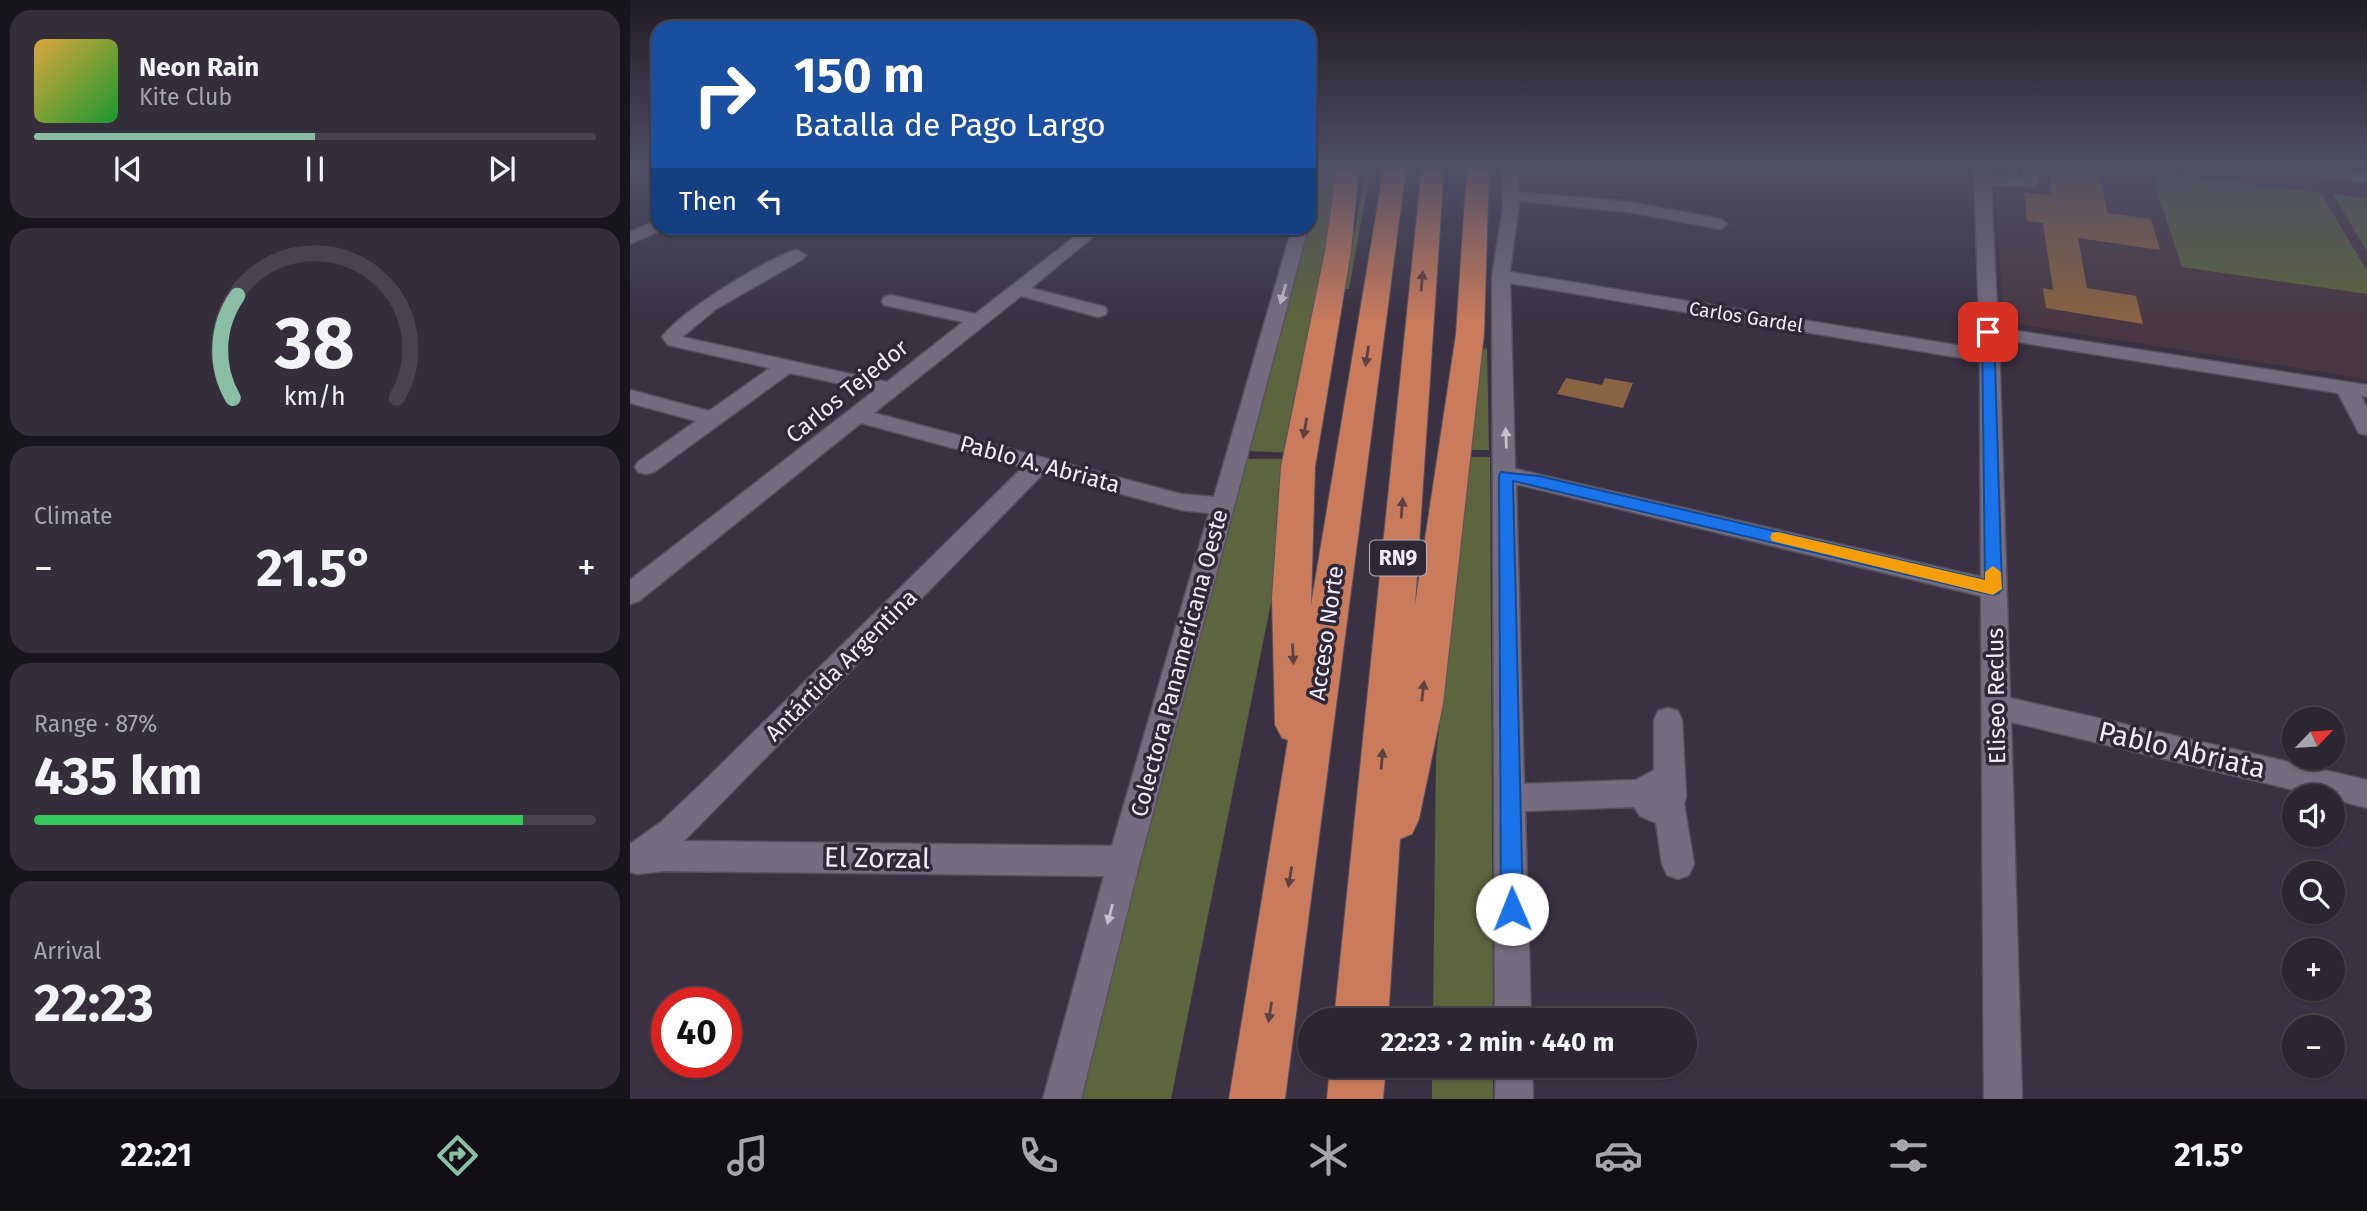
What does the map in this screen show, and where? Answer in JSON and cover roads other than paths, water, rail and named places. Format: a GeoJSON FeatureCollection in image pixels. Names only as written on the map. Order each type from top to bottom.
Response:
{"type":"FeatureCollection","features":[{"type":"Feature","properties":{"kind":"highway"},"geometry":{"type":"LineString","coordinates":[[1301,810],[1291,598],[1298,467],[1342,218]]}},
{"type":"Feature","properties":{"kind":"highway","name":"Acceso Norte"},"geometry":{"type":"LineString","coordinates":[[1257,1099],[1388,218]]}},
{"type":"Feature","properties":{"kind":"highway","name":"RN9"},"geometry":{"type":"LineString","coordinates":[[1362,1008],[1429,218]]}},
{"type":"Feature","properties":{"kind":"highway"},"geometry":{"type":"LineString","coordinates":[[1366,949],[1422,704],[1470,334],[1476,218]]}},
{"type":"Feature","properties":{"kind":"highway"},"geometry":{"type":"LineString","coordinates":[[1355,1099],[1357,1078]]}},
{"type":"Feature","properties":{"kind":"street"},"geometry":{"type":"LineString","coordinates":[[1511,218],[1506,475],[1513,1008]]}},
{"type":"Feature","properties":{"kind":"street"},"geometry":{"type":"LineString","coordinates":[[1689,218],[1720,224]]}},
{"type":"Feature","properties":{"kind":"street","name":"Eliseo Reclus"},"geometry":{"type":"LineString","coordinates":[[1984,218],[1989,345],[2003,1099]]}},
{"type":"Feature","properties":{"kind":"street"},"geometry":{"type":"LineString","coordinates":[[630,239],[651,228]]}},
{"type":"Feature","properties":{"kind":"street","name":"Carlos Tejedor"},"geometry":{"type":"LineString","coordinates":[[630,594],[1087,235]]}},
{"type":"Feature","properties":{"kind":"street","name":"Colectora Panamericana Oeste"},"geometry":{"type":"LineString","coordinates":[[1062,1099],[1124,861],[1298,235]]}},
{"type":"Feature","properties":{"kind":"street"},"geometry":{"type":"LineString","coordinates":[[797,255],[694,316],[681,325],[672,337],[675,341],[891,389]]}},
{"type":"Feature","properties":{"kind":"street","name":"Carlos Gardel"},"geometry":{"type":"LineString","coordinates":[[1512,278],[1989,345],[2357,390]]}},
{"type":"Feature","properties":{"kind":"street"},"geometry":{"type":"LineString","coordinates":[[1017,290],[1098,311]]}},
{"type":"Feature","properties":{"kind":"street"},"geometry":{"type":"LineString","coordinates":[[891,301],[978,320]]}},
{"type":"Feature","properties":{"kind":"street"},"geometry":{"type":"LineString","coordinates":[[646,467],[785,367]]}},
{"type":"Feature","properties":{"kind":"street"},"geometry":{"type":"LineString","coordinates":[[2357,390],[2367,428]]}},
{"type":"Feature","properties":{"kind":"street"},"geometry":{"type":"LineString","coordinates":[[630,396],[713,419]]}},
{"type":"Feature","properties":{"kind":"street","name":"Pablo A. Abriata"},"geometry":{"type":"LineString","coordinates":[[859,416],[1181,502],[1222,506]]}},
{"type":"Feature","properties":{"kind":"street","name":"Antártida Argentina"},"geometry":{"type":"LineString","coordinates":[[633,860],[672,832],[707,799],[1039,464]]}},
{"type":"Feature","properties":{"kind":"street"},"geometry":{"type":"LineString","coordinates":[[1506,475],[1993,589]]}},
{"type":"Feature","properties":{"kind":"street","name":"Pablo Abriata"},"geometry":{"type":"LineString","coordinates":[[1996,706],[2367,794]]}},
{"type":"Feature","properties":{"kind":"street"},"geometry":{"type":"LineString","coordinates":[[1668,720],[1661,796],[1678,864]]}},
{"type":"Feature","properties":{"kind":"street"},"geometry":{"type":"LineString","coordinates":[[1510,798],[1661,796]]}},
{"type":"Feature","properties":{"kind":"street","name":"El Zorzal"},"geometry":{"type":"LineString","coordinates":[[633,860],[664,856],[1124,861]]}},
{"type":"Feature","properties":{"kind":"street"},"geometry":{"type":"LineString","coordinates":[[1514,1078],[1514,1099]]}}]}
